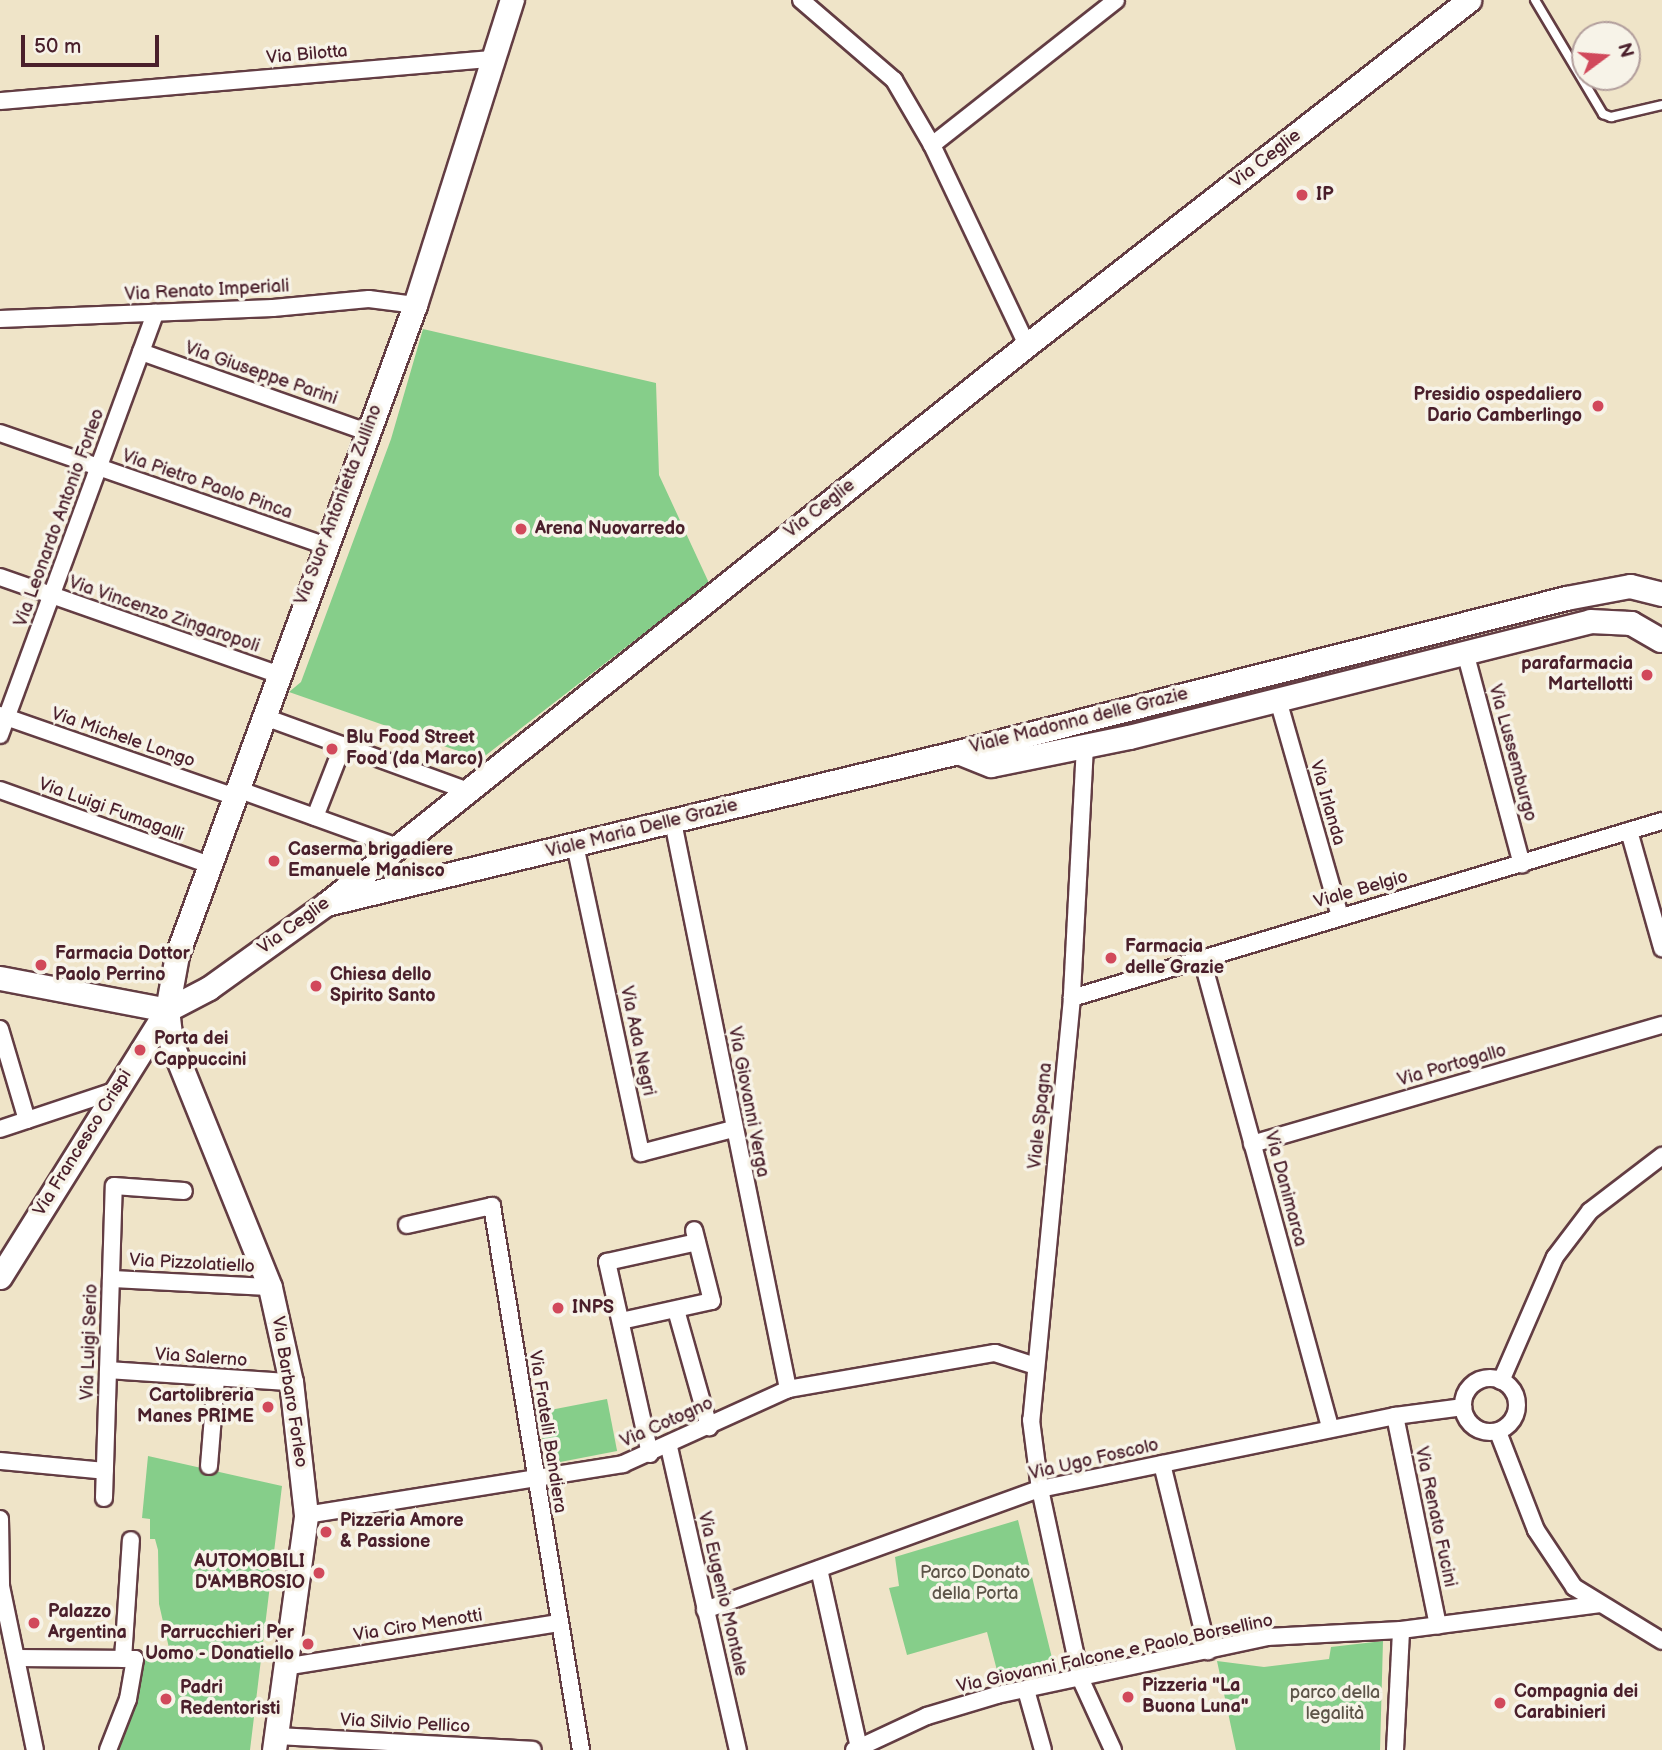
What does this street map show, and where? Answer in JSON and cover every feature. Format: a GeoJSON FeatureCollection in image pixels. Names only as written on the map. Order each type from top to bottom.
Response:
{"type":"FeatureCollection","features":[{"type":"Feature","properties":{"kind":"street","name":"Via Suor Antonietta Zullino"},"geometry":{"type":"LineString","coordinates":[[167,1010],[177,955],[323,545],[415,305],[512,0]]}},
{"type":"Feature","properties":{"kind":"street"},"geometry":{"type":"LineString","coordinates":[[801,0],[894,80],[932,145],[1027,345]]}},
{"type":"Feature","properties":{"kind":"street"},"geometry":{"type":"LineString","coordinates":[[932,145],[1116,0]]}},
{"type":"Feature","properties":{"kind":"street","name":"Via Ceglie"},"geometry":{"type":"LineString","coordinates":[[167,1010],[209,988],[326,904],[465,790],[1027,345],[1469,0]]}},
{"type":"Feature","properties":{"kind":"street","name":"Via Bilotta"},"geometry":{"type":"LineString","coordinates":[[0,101],[492,59]]}},
{"type":"Feature","properties":{"kind":"street","name":"Via Renato Imperiali"},"geometry":{"type":"LineString","coordinates":[[0,319],[155,313],[369,299],[415,305]]}},
{"type":"Feature","properties":{"kind":"street","name":"Via Leonardo Antonio Forleo"},"geometry":{"type":"LineString","coordinates":[[0,735],[3,716],[52,597],[155,313]]}},
{"type":"Feature","properties":{"kind":"street","name":"Via Giuseppe Parini"},"geometry":{"type":"LineString","coordinates":[[141,352],[367,432]]}},
{"type":"Feature","properties":{"kind":"street","name":"Via Pietro Paolo Pinca"},"geometry":{"type":"LineString","coordinates":[[0,433],[323,545]]}},
{"type":"Feature","properties":{"kind":"street","name":"Via Vincenzo Zingaropoli"},"geometry":{"type":"LineString","coordinates":[[0,577],[277,674]]}},
{"type":"Feature","properties":{"kind":"street","name":"Viale Madonna delle Grazie"},"geometry":{"type":"LineString","coordinates":[[958,752],[1566,598],[1630,586],[1662,594]]}},
{"type":"Feature","properties":{"kind":"street"},"geometry":{"type":"LineString","coordinates":[[1662,620],[1662,640]]}},
{"type":"Feature","properties":{"kind":"street","name":"Viale Madonna delle Grazie"},"geometry":{"type":"LineString","coordinates":[[958,752],[991,765],[1086,746],[1590,621],[1631,623],[1662,640]]}},
{"type":"Feature","properties":{"kind":"street","name":"Via Lussemburgo"},"geometry":{"type":"LineString","coordinates":[[1465,652],[1522,864]]}},
{"type":"Feature","properties":{"kind":"street","name":"Via Irlanda"},"geometry":{"type":"LineString","coordinates":[[1278,700],[1340,916]]}},
{"type":"Feature","properties":{"kind":"street","name":"Via Michele Longo"},"geometry":{"type":"LineString","coordinates":[[3,716],[396,846]]}},
{"type":"Feature","properties":{"kind":"street"},"geometry":{"type":"LineString","coordinates":[[262,716],[465,790]]}},
{"type":"Feature","properties":{"kind":"street"},"geometry":{"type":"LineString","coordinates":[[315,817],[343,745]]}},
{"type":"Feature","properties":{"kind":"street","name":"Viale Spagna"},"geometry":{"type":"LineString","coordinates":[[1086,746],[1072,998],[1031,1420],[1040,1489],[1081,1680],[1113,1750]]}},
{"type":"Feature","properties":{"kind":"street","name":"Viale Maria Delle Grazie"},"geometry":{"type":"LineString","coordinates":[[326,904],[958,752]]}},
{"type":"Feature","properties":{"kind":"street","name":"Via Luigi Fumagalli"},"geometry":{"type":"LineString","coordinates":[[0,790],[209,865]]}},
{"type":"Feature","properties":{"kind":"street","name":"Via Giovanni Verga"},"geometry":{"type":"LineString","coordinates":[[673,821],[733,1129],[788,1389]]}},
{"type":"Feature","properties":{"kind":"street","name":"Viale Belgio"},"geometry":{"type":"LineString","coordinates":[[1072,998],[1662,821]]}},
{"type":"Feature","properties":{"kind":"street"},"geometry":{"type":"LineString","coordinates":[[1629,831],[1662,948]]}},
{"type":"Feature","properties":{"kind":"street","name":"Via Ada Negri"},"geometry":{"type":"LineString","coordinates":[[575,845],[641,1153],[733,1129]]}},
{"type":"Feature","properties":{"kind":"street","name":"Via Danimarca"},"geometry":{"type":"LineString","coordinates":[[1202,959],[1331,1429]]}},
{"type":"Feature","properties":{"kind":"street"},"geometry":{"type":"LineString","coordinates":[[0,978],[167,1010]]}},
{"type":"Feature","properties":{"kind":"street","name":"Via Francesco Crispi"},"geometry":{"type":"LineString","coordinates":[[0,1277],[167,1010]]}},
{"type":"Feature","properties":{"kind":"street","name":"Via Barbaro Forleo"},"geometry":{"type":"LineString","coordinates":[[167,1010],[171,1042],[270,1287],[291,1382],[306,1515],[275,1743]]}},
{"type":"Feature","properties":{"kind":"street","name":"Via Portogallo"},"geometry":{"type":"LineString","coordinates":[[1252,1144],[1662,1025]]}},
{"type":"Feature","properties":{"kind":"street"},"geometry":{"type":"LineString","coordinates":[[0,1029],[27,1120]]}},
{"type":"Feature","properties":{"kind":"street"},"geometry":{"type":"LineString","coordinates":[[0,1129],[114,1091]]}},
{"type":"Feature","properties":{"kind":"street"},"geometry":{"type":"LineString","coordinates":[[1501,1381],[1555,1257],[1590,1211],[1662,1156]]}},
{"type":"Feature","properties":{"kind":"street","name":"Via Luigi Serio"},"geometry":{"type":"LineString","coordinates":[[104,1498],[114,1186],[182,1191]]}},
{"type":"Feature","properties":{"kind":"street","name":"Via Fratelli Bandiera"},"geometry":{"type":"LineString","coordinates":[[407,1225],[492,1206],[534,1478],[581,1750]]}},
{"type":"Feature","properties":{"kind":"street"},"geometry":{"type":"LineString","coordinates":[[621,1321],[712,1301],[695,1236],[607,1262],[650,1454]]}},
{"type":"Feature","properties":{"kind":"street","name":"Via Pizzolatiello"},"geometry":{"type":"LineString","coordinates":[[111,1279],[270,1287]]}},
{"type":"Feature","properties":{"kind":"street"},"geometry":{"type":"LineString","coordinates":[[676,1310],[709,1427]]}},
{"type":"Feature","properties":{"kind":"street","name":"Via Cotogno"},"geometry":{"type":"LineString","coordinates":[[306,1515],[623,1464],[668,1447],[788,1389],[995,1353],[1036,1366]]}},
{"type":"Feature","properties":{"kind":"street","name":"Via Salerno"},"geometry":{"type":"LineString","coordinates":[[108,1370],[291,1382]]}},
{"type":"Feature","properties":{"kind":"street"},"geometry":{"type":"LineString","coordinates":[[209,1466],[216,1379]]}},
{"type":"Feature","properties":{"kind":"street"},"geometry":{"type":"LineString","coordinates":[[1482,1379],[1501,1381],[1517,1398],[1517,1412],[1510,1425],[1498,1432],[1483,1432],[1471,1425],[1463,1406],[1470,1386],[1482,1379]]}},
{"type":"Feature","properties":{"kind":"street","name":"Via Ugo Foscolo"},"geometry":{"type":"LineString","coordinates":[[705,1610],[1040,1489],[1395,1416],[1463,1406]]}},
{"type":"Feature","properties":{"kind":"street","name":"Via Renato Fucini"},"geometry":{"type":"LineString","coordinates":[[1395,1416],[1438,1626]]}},
{"type":"Feature","properties":{"kind":"street"},"geometry":{"type":"LineString","coordinates":[[1498,1432],[1536,1530],[1574,1587],[1662,1641]]}},
{"type":"Feature","properties":{"kind":"street","name":"Via Eugenio Montale"},"geometry":{"type":"LineString","coordinates":[[668,1447],[738,1750]]}},
{"type":"Feature","properties":{"kind":"street"},"geometry":{"type":"LineString","coordinates":[[0,1461],[105,1471]]}},
{"type":"Feature","properties":{"kind":"street"},"geometry":{"type":"LineString","coordinates":[[1162,1464],[1208,1651]]}},
{"type":"Feature","properties":{"kind":"street"},"geometry":{"type":"LineString","coordinates":[[0,1519],[1,1586],[35,1750]]}},
{"type":"Feature","properties":{"kind":"street"},"geometry":{"type":"LineString","coordinates":[[108,1750],[128,1699],[131,1540]]}},
{"type":"Feature","properties":{"kind":"street"},"geometry":{"type":"LineString","coordinates":[[819,1569],[857,1749]]}},
{"type":"Feature","properties":{"kind":"street","name":"Via Giovanni Falcone e Paolo Borsellino"},"geometry":{"type":"LineString","coordinates":[[857,1749],[927,1716],[1026,1690],[1267,1637],[1401,1630],[1600,1604]]}},
{"type":"Feature","properties":{"kind":"street","name":"Via Ciro Menotti"},"geometry":{"type":"LineString","coordinates":[[284,1667],[558,1623]]}},
{"type":"Feature","properties":{"kind":"street"},"geometry":{"type":"LineString","coordinates":[[1395,1750],[1401,1630]]}},
{"type":"Feature","properties":{"kind":"street"},"geometry":{"type":"LineString","coordinates":[[17,1658],[129,1659]]}},
{"type":"Feature","properties":{"kind":"street"},"geometry":{"type":"LineString","coordinates":[[1026,1690],[1043,1750]]}},
{"type":"Feature","properties":{"kind":"street","name":"Via Silvio Pellico"},"geometry":{"type":"LineString","coordinates":[[275,1743],[533,1750]]}},
{"type":"Feature","properties":{"kind":"lane"},"geometry":{"type":"LineString","coordinates":[[1535,0],[1603,114],[1611,117],[1662,105]]}},
{"type":"Feature","properties":{"kind":"green space","name":"Arena Nuovarredo"},"geometry":{"type":"Polygon","coordinates":[[[423,329],[656,383],[659,475],[709,583],[481,759],[289,692],[301,682],[391,439],[423,329]]]}},
{"type":"Feature","properties":{"kind":"green space"},"geometry":{"type":"Polygon","coordinates":[[[607,1399],[617,1451],[547,1465],[537,1413],[607,1399]]]}},
{"type":"Feature","properties":{"kind":"green space"},"geometry":{"type":"Polygon","coordinates":[[[148,1456],[282,1486],[250,1750],[114,1750],[138,1654],[169,1648],[159,1604],[158,1550],[155,1539],[150,1539],[150,1519],[142,1518],[148,1456]]]}},
{"type":"Feature","properties":{"kind":"green space","name":"Parco Donato della Porta"},"geometry":{"type":"Polygon","coordinates":[[[1018,1520],[1054,1666],[1000,1682],[987,1632],[907,1655],[889,1588],[899,1586],[895,1557],[1018,1520]]]}},
{"type":"Feature","properties":{"kind":"green space","name":"parco della legalità"},"geometry":{"type":"Polygon","coordinates":[[[1383,1641],[1380,1750],[1236,1750],[1217,1661],[1264,1667],[1329,1659],[1331,1647],[1383,1641]]]}},
{"type":"Feature","properties":{"kind":"place","name":"IP"},"geometry":{"type":"Point","coordinates":[1302,195]}},
{"type":"Feature","properties":{"kind":"place","name":"Presidio ospedaliero Dario Camberlingo"},"geometry":{"type":"Point","coordinates":[1598,406]}},
{"type":"Feature","properties":{"kind":"place","name":"Arena Nuovarredo"},"geometry":{"type":"Point","coordinates":[521,529]}},
{"type":"Feature","properties":{"kind":"place","name":"parafarmacia Martellotti"},"geometry":{"type":"Point","coordinates":[1647,675]}},
{"type":"Feature","properties":{"kind":"place","name":"Blu Food Street Food (da Marco)"},"geometry":{"type":"Point","coordinates":[332,749]}},
{"type":"Feature","properties":{"kind":"place","name":"Caserma brigadiere Emanuele Manisco"},"geometry":{"type":"Point","coordinates":[274,861]}},
{"type":"Feature","properties":{"kind":"place","name":"Farmacia delle Grazie"},"geometry":{"type":"Point","coordinates":[1111,958]}},
{"type":"Feature","properties":{"kind":"place","name":"Farmacia Dottor Paolo Perrino"},"geometry":{"type":"Point","coordinates":[41,965]}},
{"type":"Feature","properties":{"kind":"place","name":"Chiesa dello Spirito Santo"},"geometry":{"type":"Point","coordinates":[316,986]}},
{"type":"Feature","properties":{"kind":"place","name":"Porta dei Cappuccini"},"geometry":{"type":"Point","coordinates":[140,1050]}},
{"type":"Feature","properties":{"kind":"place","name":"INPS"},"geometry":{"type":"Point","coordinates":[558,1308]}},
{"type":"Feature","properties":{"kind":"place","name":"Cartolibreria Manes PRIME"},"geometry":{"type":"Point","coordinates":[268,1407]}},
{"type":"Feature","properties":{"kind":"place","name":"Pizzeria Amore & Passione"},"geometry":{"type":"Point","coordinates":[326,1532]}},
{"type":"Feature","properties":{"kind":"place","name":"AUTOMOBILI D'AMBROSIO"},"geometry":{"type":"Point","coordinates":[319,1573]}},
{"type":"Feature","properties":{"kind":"place","name":"Palazzo Argentina"},"geometry":{"type":"Point","coordinates":[34,1623]}},
{"type":"Feature","properties":{"kind":"place","name":"Parrucchieri Per Uomo - Donatiello"},"geometry":{"type":"Point","coordinates":[308,1644]}},
{"type":"Feature","properties":{"kind":"place","name":"Pizzeria \"La Buona Luna\""},"geometry":{"type":"Point","coordinates":[1128,1697]}},
{"type":"Feature","properties":{"kind":"place","name":"Padri Redentoristi"},"geometry":{"type":"Point","coordinates":[166,1699]}},
{"type":"Feature","properties":{"kind":"place","name":"Compagnia dei Carabinieri"},"geometry":{"type":"Point","coordinates":[1500,1703]}}]}
